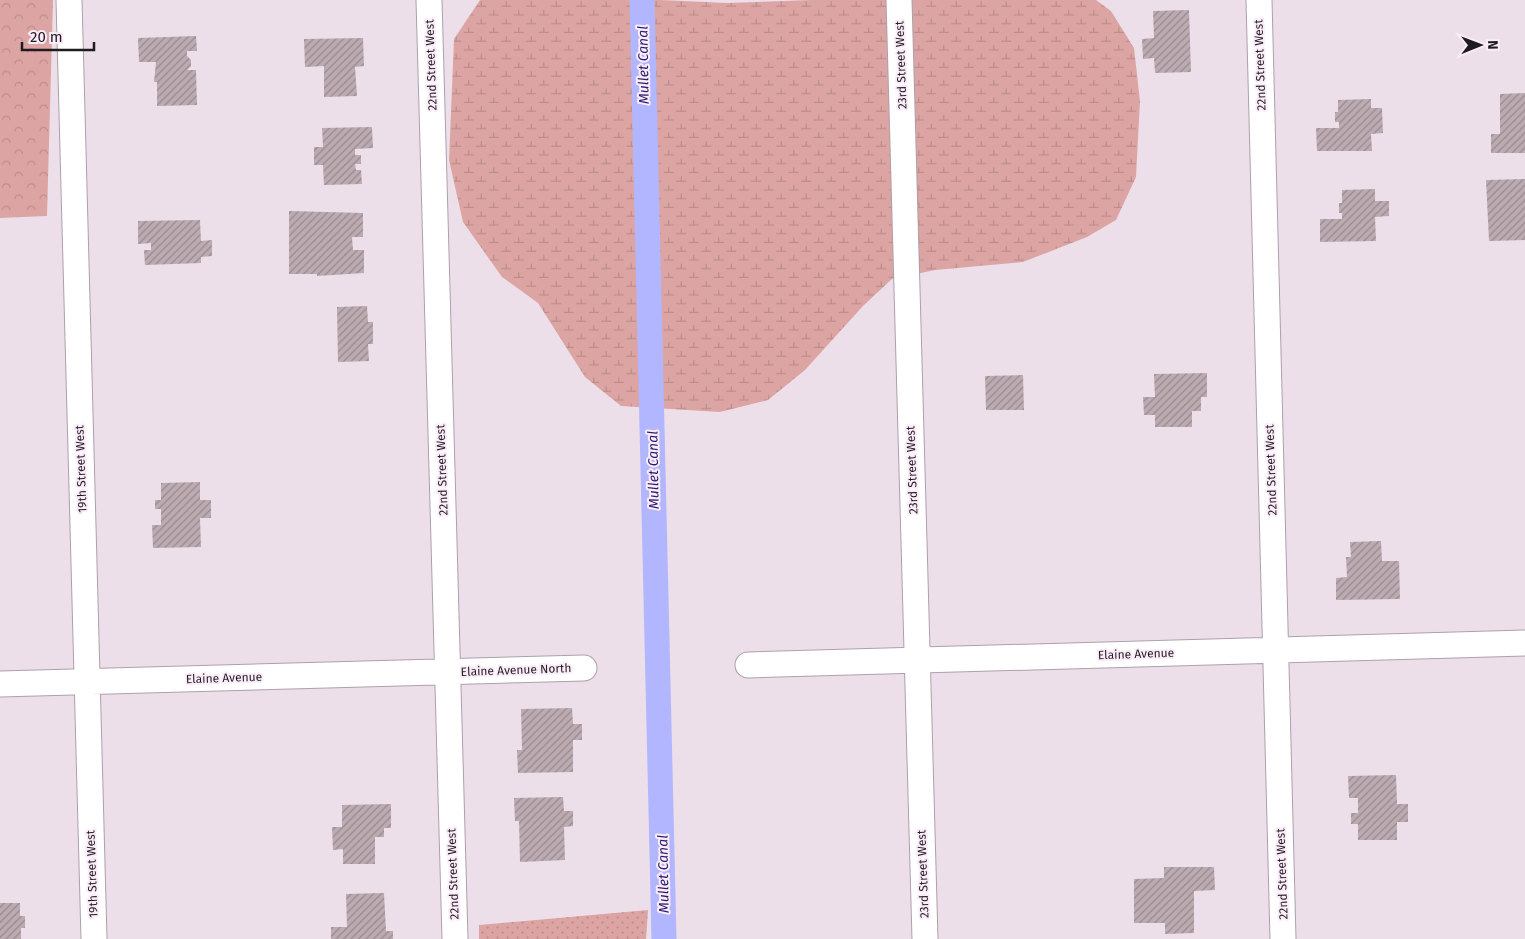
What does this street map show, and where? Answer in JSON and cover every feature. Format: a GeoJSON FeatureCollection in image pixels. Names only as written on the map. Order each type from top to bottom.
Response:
{"type":"FeatureCollection","features":[{"type":"Feature","properties":{"kind":"street","name":"19th Street West"},"geometry":{"type":"LineString","coordinates":[[69,0],[94,939]]}},
{"type":"Feature","properties":{"kind":"street","name":"22nd Street West"},"geometry":{"type":"LineString","coordinates":[[429,0],[455,939]]}},
{"type":"Feature","properties":{"kind":"street","name":"23rd Street West"},"geometry":{"type":"LineString","coordinates":[[899,0],[925,939]]}},
{"type":"Feature","properties":{"kind":"street","name":"22nd Street West"},"geometry":{"type":"LineString","coordinates":[[1258,0],[1283,939]]}},
{"type":"Feature","properties":{"kind":"street","name":"Elaine Avenue"},"geometry":{"type":"LineString","coordinates":[[748,665],[1525,644]]}},
{"type":"Feature","properties":{"kind":"street","name":"Elaine Avenue North"},"geometry":{"type":"LineString","coordinates":[[448,672],[584,668]]}},
{"type":"Feature","properties":{"kind":"street","name":"Elaine Avenue"},"geometry":{"type":"LineString","coordinates":[[0,684],[448,672]]}},
{"type":"Feature","properties":{"kind":"green space"},"geometry":{"type":"Polygon","coordinates":[[[0,0],[53,0],[47,216],[0,218],[0,0]]]}},
{"type":"Feature","properties":{"kind":"green space"},"geometry":{"type":"Polygon","coordinates":[[[480,0],[660,0],[727,3],[811,0],[1096,0],[1111,11],[1134,48],[1140,101],[1136,177],[1116,220],[1087,237],[1023,262],[935,270],[892,279],[863,306],[805,370],[768,400],[720,412],[621,406],[585,377],[538,303],[502,277],[463,222],[449,160],[454,39],[480,0]]]}},
{"type":"Feature","properties":{"kind":"green space"},"geometry":{"type":"Polygon","coordinates":[[[648,910],[646,939],[479,939],[479,925],[648,910]]]}},
{"type":"Feature","properties":{"kind":"building"},"geometry":{"type":"Polygon","coordinates":[[[1189,10],[1191,72],[1155,73],[1154,58],[1143,59],[1142,39],[1154,38],[1153,11],[1189,10]]]}},
{"type":"Feature","properties":{"kind":"building"},"geometry":{"type":"Polygon","coordinates":[[[196,36],[197,51],[187,51],[187,56],[191,60],[191,66],[187,70],[196,70],[197,105],[157,106],[157,82],[154,82],[156,62],[139,62],[138,38],[196,36]]]}},
{"type":"Feature","properties":{"kind":"building"},"geometry":{"type":"Polygon","coordinates":[[[363,38],[364,66],[355,67],[357,96],[324,97],[324,66],[305,67],[304,39],[363,38]]]}},
{"type":"Feature","properties":{"kind":"building"},"geometry":{"type":"Polygon","coordinates":[[[1525,93],[1525,153],[1491,153],[1491,134],[1500,134],[1500,94],[1525,93]]]}},
{"type":"Feature","properties":{"kind":"building"},"geometry":{"type":"Polygon","coordinates":[[[1371,99],[1371,108],[1382,108],[1383,133],[1371,134],[1372,151],[1317,151],[1316,128],[1339,128],[1339,122],[1335,122],[1335,112],[1338,112],[1338,100],[1371,99]]]}},
{"type":"Feature","properties":{"kind":"building"},"geometry":{"type":"Polygon","coordinates":[[[372,127],[373,148],[355,149],[355,155],[361,155],[361,164],[355,164],[356,170],[361,170],[362,184],[324,185],[323,165],[314,165],[314,147],[323,147],[322,128],[372,127]]]}},
{"type":"Feature","properties":{"kind":"building"},"geometry":{"type":"Polygon","coordinates":[[[1525,179],[1525,240],[1489,241],[1486,180],[1525,179]]]}},
{"type":"Feature","properties":{"kind":"building"},"geometry":{"type":"Polygon","coordinates":[[[1375,189],[1375,201],[1389,201],[1389,216],[1375,217],[1376,241],[1320,242],[1320,219],[1342,219],[1342,213],[1339,213],[1339,203],[1342,203],[1342,190],[1375,189]]]}},
{"type":"Feature","properties":{"kind":"building"},"geometry":{"type":"Polygon","coordinates":[[[289,211],[363,213],[363,237],[352,237],[353,250],[364,250],[364,273],[317,276],[317,274],[289,274],[289,211]]]}},
{"type":"Feature","properties":{"kind":"building"},"geometry":{"type":"Polygon","coordinates":[[[200,220],[201,241],[212,240],[212,256],[201,257],[201,263],[145,265],[144,250],[151,250],[151,243],[138,244],[138,221],[200,220]]]}},
{"type":"Feature","properties":{"kind":"building"},"geometry":{"type":"Polygon","coordinates":[[[367,306],[368,322],[373,322],[373,344],[368,344],[369,361],[338,362],[337,307],[367,306]]]}},
{"type":"Feature","properties":{"kind":"building"},"geometry":{"type":"Polygon","coordinates":[[[1207,373],[1207,397],[1201,397],[1201,411],[1192,411],[1192,427],[1155,427],[1155,415],[1144,415],[1143,397],[1155,397],[1154,374],[1207,373]]]}},
{"type":"Feature","properties":{"kind":"building"},"geometry":{"type":"Polygon","coordinates":[[[1023,375],[1024,410],[986,410],[985,376],[1023,375]]]}},
{"type":"Feature","properties":{"kind":"building"},"geometry":{"type":"Polygon","coordinates":[[[200,482],[200,500],[211,500],[211,518],[200,518],[201,547],[153,548],[152,525],[161,525],[161,509],[155,509],[155,500],[161,500],[161,483],[200,482]]]}},
{"type":"Feature","properties":{"kind":"building"},"geometry":{"type":"Polygon","coordinates":[[[1381,541],[1382,561],[1399,561],[1400,599],[1336,600],[1336,578],[1347,577],[1346,557],[1351,557],[1350,542],[1381,541]]]}},
{"type":"Feature","properties":{"kind":"building"},"geometry":{"type":"Polygon","coordinates":[[[572,708],[573,724],[582,724],[582,740],[573,740],[573,772],[518,773],[517,750],[522,750],[521,709],[572,708]]]}},
{"type":"Feature","properties":{"kind":"building"},"geometry":{"type":"Polygon","coordinates":[[[1396,775],[1397,804],[1408,804],[1408,822],[1397,822],[1397,840],[1358,840],[1358,824],[1351,824],[1351,813],[1358,813],[1358,798],[1349,798],[1348,776],[1396,775]]]}},
{"type":"Feature","properties":{"kind":"building"},"geometry":{"type":"Polygon","coordinates":[[[563,797],[564,811],[573,811],[573,826],[564,827],[565,860],[520,862],[519,821],[515,821],[514,798],[563,797]]]}},
{"type":"Feature","properties":{"kind":"building"},"geometry":{"type":"Polygon","coordinates":[[[391,804],[391,828],[384,828],[384,837],[375,837],[375,864],[343,864],[343,849],[333,850],[332,827],[342,827],[342,805],[391,804]]]}},
{"type":"Feature","properties":{"kind":"building"},"geometry":{"type":"Polygon","coordinates":[[[1164,867],[1214,867],[1215,890],[1194,891],[1194,933],[1165,934],[1165,923],[1134,923],[1134,879],[1164,878],[1164,867]]]}},
{"type":"Feature","properties":{"kind":"building"},"geometry":{"type":"Polygon","coordinates":[[[384,893],[386,931],[393,931],[393,939],[331,939],[331,927],[347,927],[346,894],[384,893]]]}},
{"type":"Feature","properties":{"kind":"building"},"geometry":{"type":"Polygon","coordinates":[[[0,903],[20,903],[20,916],[25,916],[25,928],[21,928],[21,939],[0,939],[0,903]]]}},
{"type":"Feature","properties":{"kind":"waterway","name":"Mullet Canal"},"geometry":{"type":"LineString","coordinates":[[642,0],[664,939]]}}]}
